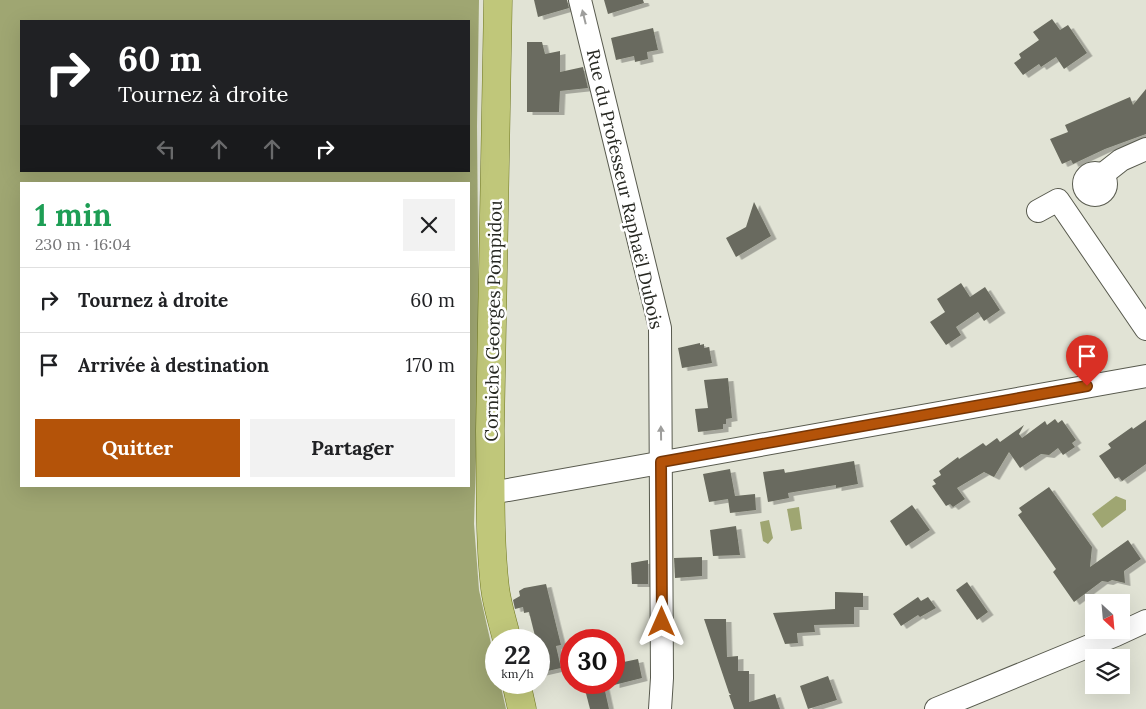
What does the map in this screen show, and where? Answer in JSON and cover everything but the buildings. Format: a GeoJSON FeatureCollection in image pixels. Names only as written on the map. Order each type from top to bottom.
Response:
{"type":"FeatureCollection","features":[{"type":"Feature","properties":{"kind":"main road","name":"Corniche Georges Pompidou"},"geometry":{"type":"LineString","coordinates":[[498,0],[491,493],[492,553],[496,589],[505,629]]}},
{"type":"Feature","properties":{"kind":"main road"},"geometry":{"type":"LineString","coordinates":[[519,694],[522,709]]}},
{"type":"Feature","properties":{"kind":"street","name":"Rue du Professeur Raphaël Dubois"},"geometry":{"type":"LineString","coordinates":[[580,0],[660,328],[662,678],[660,709]]}},
{"type":"Feature","properties":{"kind":"street"},"geometry":{"type":"LineString","coordinates":[[1102,176],[1121,160],[1146,149]]}},
{"type":"Feature","properties":{"kind":"street"},"geometry":{"type":"LineString","coordinates":[[1038,211],[1058,200],[1146,329]]}},
{"type":"Feature","properties":{"kind":"street"},"geometry":{"type":"LineString","coordinates":[[491,493],[1146,376]]}},
{"type":"Feature","properties":{"kind":"street"},"geometry":{"type":"LineString","coordinates":[[936,709],[1146,622]]}},
{"type":"Feature","properties":{"kind":"shaded area"},"geometry":{"type":"Polygon","coordinates":[[[0,0],[479,0],[477,126],[479,357],[474,524],[479,590],[488,629],[485,629],[485,694],[503,694],[506,709],[0,709],[0,0]]]}},
{"type":"Feature","properties":{"kind":"shaded area"},"geometry":{"type":"Polygon","coordinates":[[[1116,496],[1126,500],[1126,510],[1102,528],[1092,514],[1116,496]]]}},
{"type":"Feature","properties":{"kind":"shaded area"},"geometry":{"type":"Polygon","coordinates":[[[799,507],[802,529],[791,531],[787,509],[799,507]]]}},
{"type":"Feature","properties":{"kind":"shaded area"},"geometry":{"type":"Polygon","coordinates":[[[769,520],[773,538],[768,544],[763,541],[760,522],[769,520]]]}},
{"type":"Feature","properties":{"kind":"route"},"geometry":{"type":"LineString","coordinates":[[662,622],[661,462],[1087,386]]}}]}
